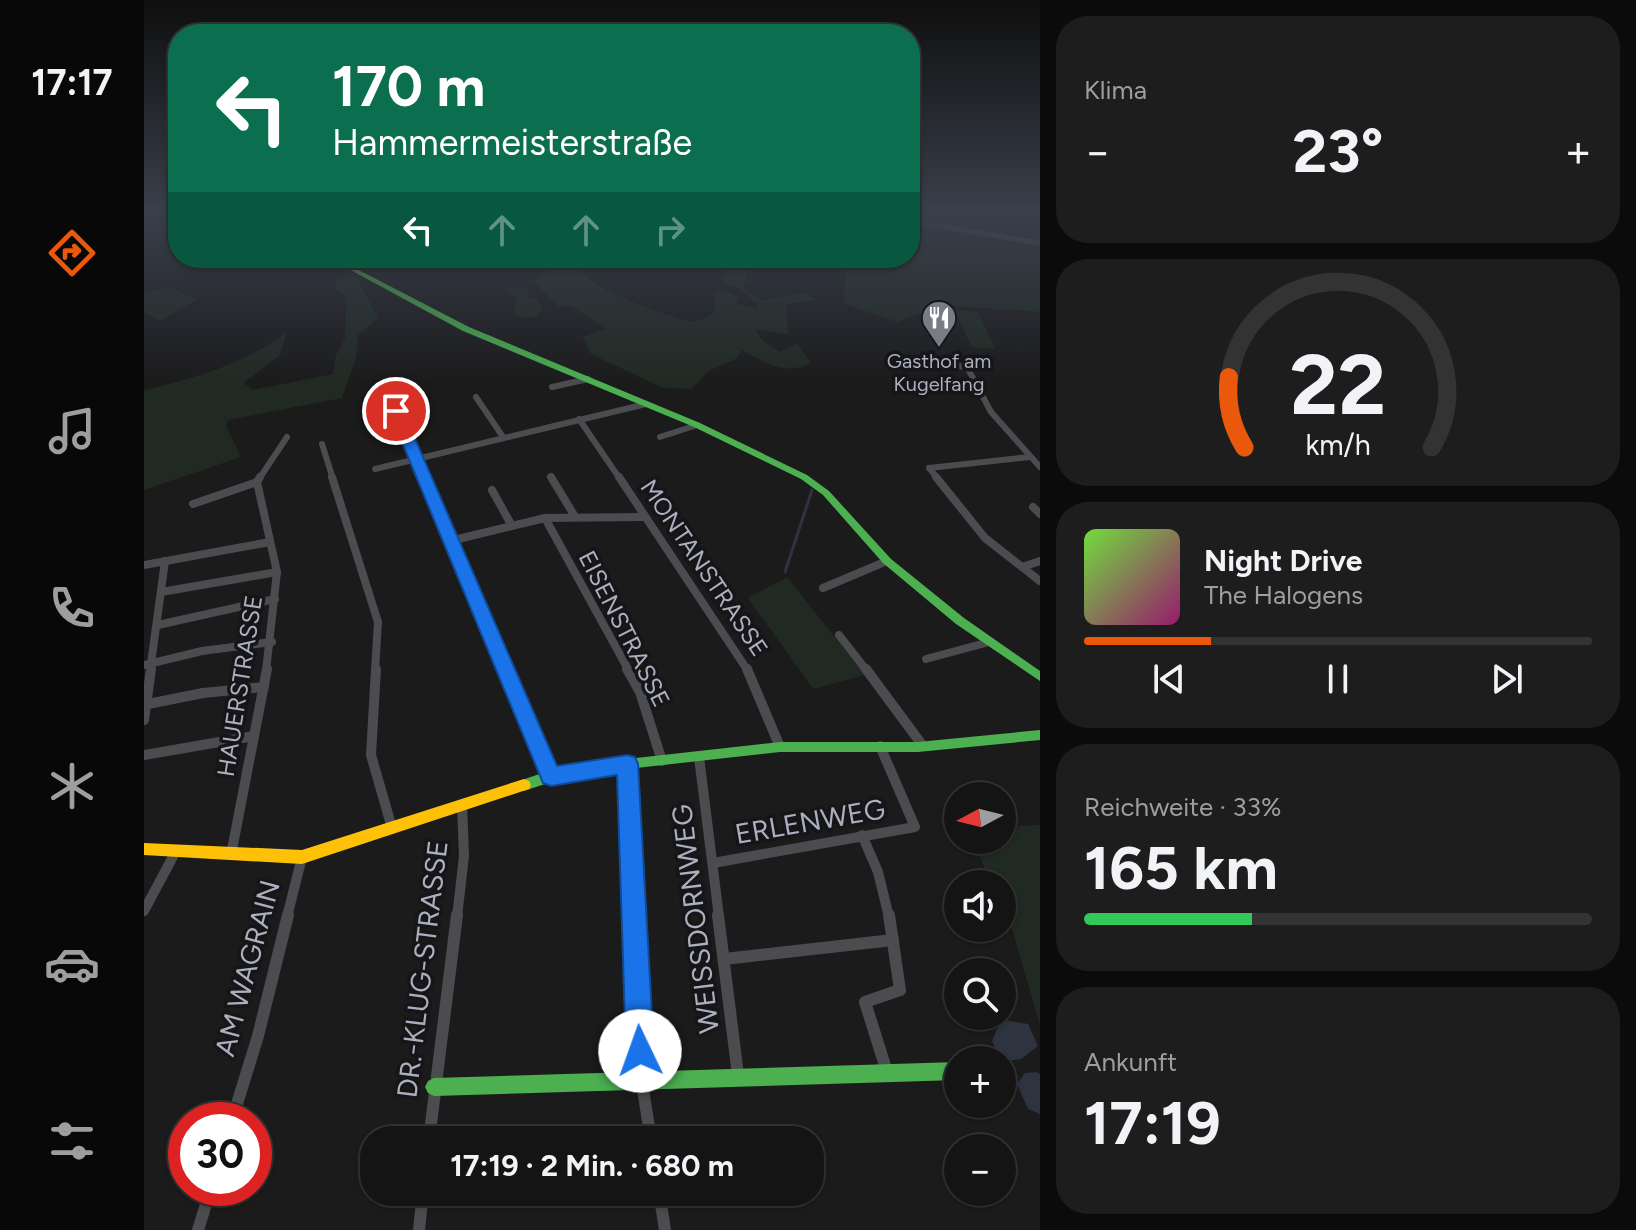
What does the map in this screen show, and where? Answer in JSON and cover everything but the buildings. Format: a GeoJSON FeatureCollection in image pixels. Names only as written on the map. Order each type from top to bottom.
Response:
{"type":"FeatureCollection","features":[{"type":"Feature","properties":{"kind":"street"},"geometry":{"type":"LineString","coordinates":[[353,269],[422,308],[697,425],[804,477],[826,493],[887,561],[989,642],[1040,677]]}},
{"type":"Feature","properties":{"kind":"street"},"geometry":{"type":"LineString","coordinates":[[906,359],[967,367],[991,412],[1040,467]]}},
{"type":"Feature","properties":{"kind":"street"},"geometry":{"type":"LineString","coordinates":[[552,387],[588,379]]}},
{"type":"Feature","properties":{"kind":"street"},"geometry":{"type":"LineString","coordinates":[[476,397],[503,437]]}},
{"type":"Feature","properties":{"kind":"street"},"geometry":{"type":"LineString","coordinates":[[375,469],[646,404]]}},
{"type":"Feature","properties":{"kind":"street"},"geometry":{"type":"LineString","coordinates":[[396,411],[551,776]]}},
{"type":"Feature","properties":{"kind":"street","name":"MONTANSTRASSE"},"geometry":{"type":"LineString","coordinates":[[579,419],[607,456],[643,517],[724,631],[755,682],[780,747]]}},
{"type":"Feature","properties":{"kind":"street"},"geometry":{"type":"LineString","coordinates":[[660,437],[697,425]]}},
{"type":"Feature","properties":{"kind":"street"},"geometry":{"type":"LineString","coordinates":[[193,504],[257,482],[287,437]]}},
{"type":"Feature","properties":{"kind":"street"},"geometry":{"type":"LineString","coordinates":[[322,444],[378,622],[371,755],[392,828]]}},
{"type":"Feature","properties":{"kind":"street"},"geometry":{"type":"LineString","coordinates":[[1030,457],[929,468],[985,538],[1040,581]]}},
{"type":"Feature","properties":{"kind":"street"},"geometry":{"type":"LineString","coordinates":[[551,477],[574,515]]}},
{"type":"Feature","properties":{"kind":"street","name":"HAUERSTRASSE"},"geometry":{"type":"LineString","coordinates":[[231,855],[272,642],[277,572],[257,482]]}},
{"type":"Feature","properties":{"kind":"street"},"geometry":{"type":"LineString","coordinates":[[492,490],[512,526]]}},
{"type":"Feature","properties":{"kind":"street"},"geometry":{"type":"LineString","coordinates":[[1033,507],[1040,514]]}},
{"type":"Feature","properties":{"kind":"street"},"geometry":{"type":"LineString","coordinates":[[450,541],[545,518],[574,515],[643,517]]}},
{"type":"Feature","properties":{"kind":"street","name":"EISENSTRASSE"},"geometry":{"type":"LineString","coordinates":[[545,518],[640,692],[662,761]]}},
{"type":"Feature","properties":{"kind":"street"},"geometry":{"type":"LineString","coordinates":[[144,565],[270,542]]}},
{"type":"Feature","properties":{"kind":"street"},"geometry":{"type":"LineString","coordinates":[[144,720],[165,561]]}},
{"type":"Feature","properties":{"kind":"street"},"geometry":{"type":"LineString","coordinates":[[823,588],[887,561]]}},
{"type":"Feature","properties":{"kind":"street"},"geometry":{"type":"LineString","coordinates":[[1022,567],[1040,561]]}},
{"type":"Feature","properties":{"kind":"street"},"geometry":{"type":"LineString","coordinates":[[161,592],[277,572]]}},
{"type":"Feature","properties":{"kind":"street"},"geometry":{"type":"LineString","coordinates":[[158,625],[275,599]]}},
{"type":"Feature","properties":{"kind":"street"},"geometry":{"type":"LineString","coordinates":[[839,635],[917,734],[923,746]]}},
{"type":"Feature","properties":{"kind":"street"},"geometry":{"type":"LineString","coordinates":[[149,664],[202,651],[272,642]]}},
{"type":"Feature","properties":{"kind":"street"},"geometry":{"type":"LineString","coordinates":[[926,659],[989,642]]}},
{"type":"Feature","properties":{"kind":"street"},"geometry":{"type":"LineString","coordinates":[[148,704],[203,693],[264,687]]}},
{"type":"Feature","properties":{"kind":"street"},"geometry":{"type":"LineString","coordinates":[[302,857],[551,776],[780,747],[923,746],[1040,735]]}},
{"type":"Feature","properties":{"kind":"street"},"geometry":{"type":"LineString","coordinates":[[144,755],[192,744],[254,736]]}},
{"type":"Feature","properties":{"kind":"street","name":"ERLENWEG"},"geometry":{"type":"LineString","coordinates":[[713,863],[915,827],[880,746]]}},
{"type":"Feature","properties":{"kind":"street","name":"WEISSDORNWEG"},"geometry":{"type":"LineString","coordinates":[[699,757],[738,1075]]}},
{"type":"Feature","properties":{"kind":"street"},"geometry":{"type":"LineString","coordinates":[[627,764],[642,1083],[649,1126]]}},
{"type":"Feature","properties":{"kind":"street","name":"DR.-KLUG-STRASSE"},"geometry":{"type":"LineString","coordinates":[[430,1126],[464,856],[462,805]]}},
{"type":"Feature","properties":{"kind":"street"},"geometry":{"type":"LineString","coordinates":[[862,835],[881,876],[900,990],[865,1002],[887,1072]]}},
{"type":"Feature","properties":{"kind":"street","name":"AM WAGRAIN"},"geometry":{"type":"LineString","coordinates":[[144,849],[302,857],[258,1036],[238,1102]]}},
{"type":"Feature","properties":{"kind":"street"},"geometry":{"type":"LineString","coordinates":[[144,911],[176,851]]}},
{"type":"Feature","properties":{"kind":"street"},"geometry":{"type":"LineString","coordinates":[[724,959],[893,940]]}},
{"type":"Feature","properties":{"kind":"street"},"geometry":{"type":"LineString","coordinates":[[434,1087],[642,1083],[738,1075],[944,1071]]}},
{"type":"Feature","properties":{"kind":"street"},"geometry":{"type":"LineString","coordinates":[[198,1230],[205,1206]]}},
{"type":"Feature","properties":{"kind":"street"},"geometry":{"type":"LineString","coordinates":[[419,1230],[422,1206]]}},
{"type":"Feature","properties":{"kind":"street"},"geometry":{"type":"LineString","coordinates":[[661,1206],[665,1230]]}},
{"type":"Feature","properties":{"kind":"shaded area"},"geometry":{"type":"Polygon","coordinates":[[[726,269],[749,269],[743,287],[762,301],[803,292],[817,300],[787,304],[788,334],[755,329],[762,340],[780,352],[797,344],[811,363],[784,368],[742,350],[736,359],[708,371],[692,389],[663,388],[591,354],[583,337],[606,329],[572,306],[558,306],[533,281],[552,271],[574,270],[632,302],[686,320],[706,318],[716,310],[713,292],[723,290],[738,297],[739,301],[734,303],[755,309],[759,305],[741,290],[723,282],[726,269]]]}},
{"type":"Feature","properties":{"kind":"shaded area"},"geometry":{"type":"Polygon","coordinates":[[[846,269],[1040,269],[1040,312],[941,305],[897,322],[843,303],[846,269]]]}},
{"type":"Feature","properties":{"kind":"shaded area"},"geometry":{"type":"Polygon","coordinates":[[[356,277],[378,318],[358,335],[356,358],[342,398],[228,420],[226,426],[241,457],[144,490],[144,390],[237,361],[287,332],[280,355],[244,383],[253,390],[333,374],[336,355],[345,338],[346,297],[336,290],[336,280],[356,277]]]}},
{"type":"Feature","properties":{"kind":"shaded area"},"geometry":{"type":"Polygon","coordinates":[[[168,287],[198,299],[160,321],[144,312],[144,293],[168,287]]]}},
{"type":"Feature","properties":{"kind":"shaded area"},"geometry":{"type":"Polygon","coordinates":[[[509,288],[528,289],[529,298],[537,299],[542,310],[537,316],[523,318],[514,314],[516,297],[507,292],[509,288]]]}},
{"type":"Feature","properties":{"kind":"shaded area"},"geometry":{"type":"Polygon","coordinates":[[[954,310],[978,312],[995,349],[972,347],[954,310]]]}},
{"type":"Feature","properties":{"kind":"shaded area"},"geometry":{"type":"Polygon","coordinates":[[[787,577],[865,675],[813,689],[748,598],[787,577]]]}},
{"type":"Feature","properties":{"kind":"shaded area"},"geometry":{"type":"Polygon","coordinates":[[[1040,825],[1040,1025],[1016,942],[1016,870],[985,870],[979,854],[1016,854],[1016,826],[1040,825]]]}},
{"type":"Feature","properties":{"kind":"shaded area"},"geometry":{"type":"Polygon","coordinates":[[[1016,1022],[1028,1024],[1038,1046],[1016,1060],[1016,1046],[994,1046],[992,1041],[997,1030],[1016,1030],[1016,1022]]]}},
{"type":"Feature","properties":{"kind":"shaded area"},"geometry":{"type":"Polygon","coordinates":[[[1025,1073],[1040,1074],[1040,1114],[1028,1109],[1017,1084],[1025,1073]]]}},
{"type":"Feature","properties":{"kind":"waterway"},"geometry":{"type":"LineString","coordinates":[[785,572],[812,490]]}},
{"type":"Feature","properties":{"kind":"traffic: fast"},"geometry":{"type":"LineString","coordinates":[[353,269],[466,329],[697,425],[804,477],[826,493],[887,561],[960,621],[1040,677]]}},
{"type":"Feature","properties":{"kind":"traffic: fast"},"geometry":{"type":"LineString","coordinates":[[524,785],[551,776],[627,764],[780,747],[918,747],[1040,735]]}},
{"type":"Feature","properties":{"kind":"traffic: fast"},"geometry":{"type":"LineString","coordinates":[[434,1087],[944,1071]]}},
{"type":"Feature","properties":{"kind":"traffic: slow"},"geometry":{"type":"LineString","coordinates":[[144,849],[302,857],[524,785]]}},
{"type":"Feature","properties":{"kind":"place","name":"Gasthof am Kugelfang"},"geometry":{"type":"Point","coordinates":[939,349]}},
{"type":"Feature","properties":{"kind":"route"},"geometry":{"type":"LineString","coordinates":[[396,411],[551,776],[627,764],[640,1051]]}}]}
